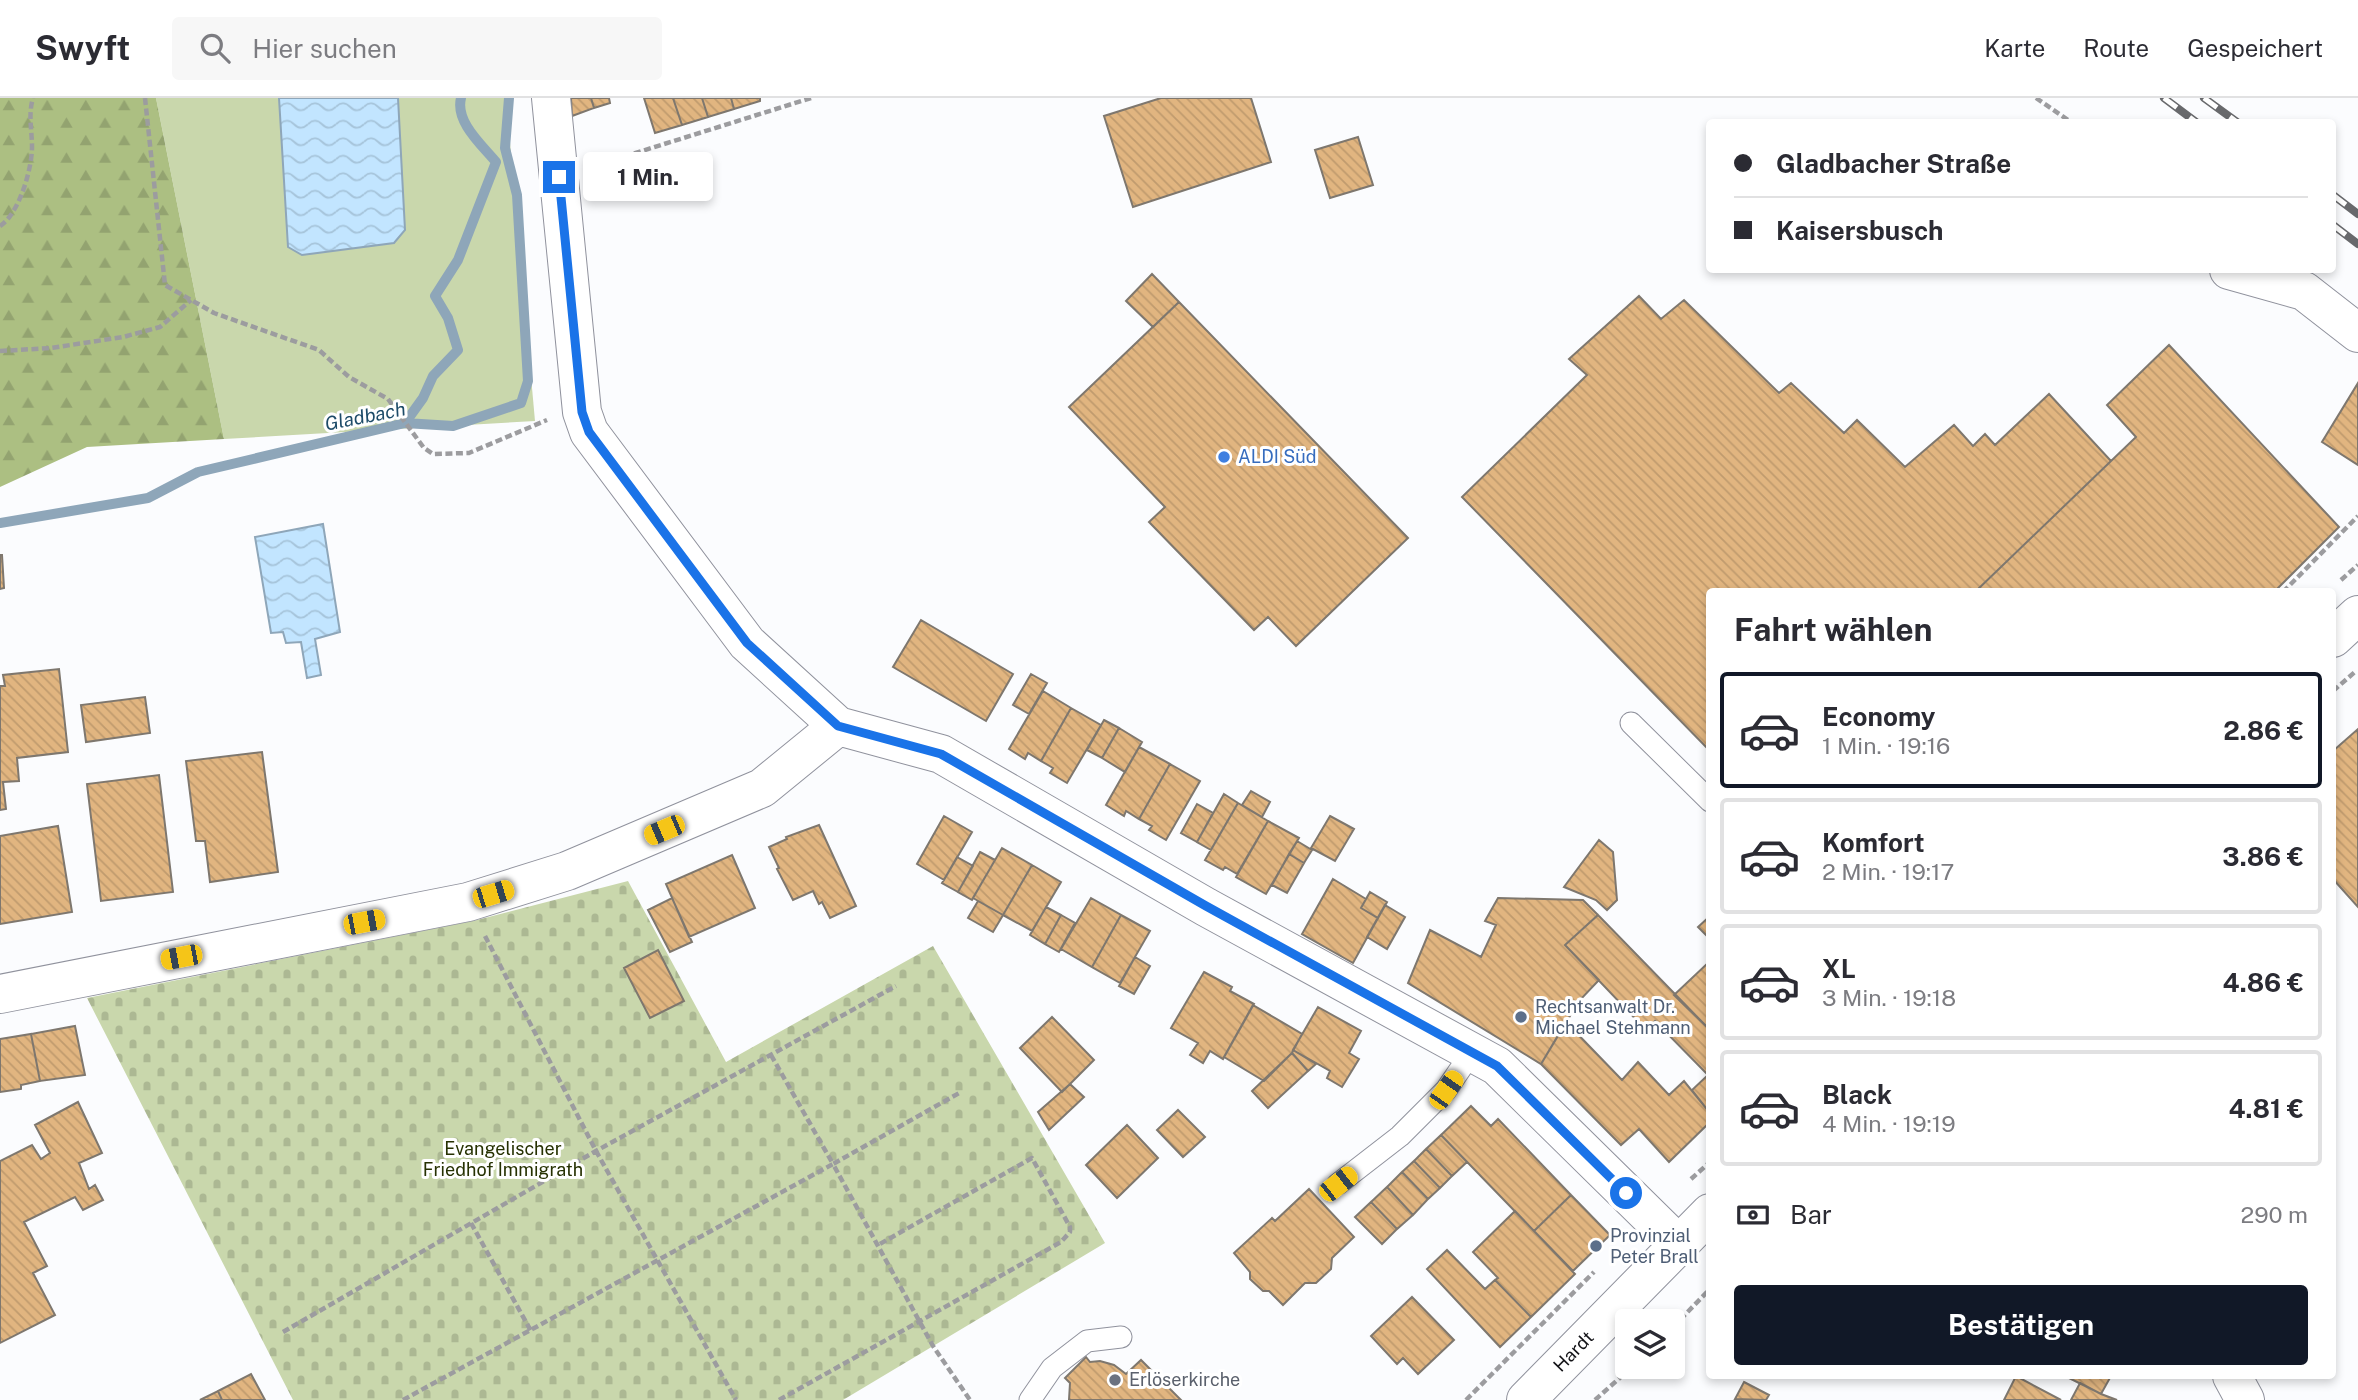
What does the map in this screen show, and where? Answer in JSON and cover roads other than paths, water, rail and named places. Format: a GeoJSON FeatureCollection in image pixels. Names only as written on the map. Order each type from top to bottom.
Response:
{"type":"FeatureCollection","features":[{"type":"Feature","properties":{"kind":"street"},"geometry":{"type":"LineString","coordinates":[[551,98],[582,412],[589,432],[747,643],[838,726],[941,754],[1206,906],[1497,1066],[1679,1245]]}},
{"type":"Feature","properties":{"kind":"street"},"geometry":{"type":"LineString","coordinates":[[2239,273],[2304,291],[2358,333]]}},
{"type":"Feature","properties":{"kind":"street"},"geometry":{"type":"LineString","coordinates":[[2336,635],[2358,615]]}},
{"type":"Feature","properties":{"kind":"street"},"geometry":{"type":"LineString","coordinates":[[0,994],[468,902],[567,871],[762,788],[838,726]]}},
{"type":"Feature","properties":{"kind":"street","name":"Hardt"},"geometry":{"type":"LineString","coordinates":[[1526,1400],[1706,1217]]}},
{"type":"Feature","properties":{"kind":"street"},"geometry":{"type":"LineString","coordinates":[[2234,1379],[2245,1400]]}},
{"type":"Feature","properties":{"kind":"lane"},"geometry":{"type":"LineString","coordinates":[[1631,723],[1706,797]]}},
{"type":"Feature","properties":{"kind":"lane"},"geometry":{"type":"LineString","coordinates":[[1338,1184],[1400,1136],[1446,1090],[1472,1052]]}},
{"type":"Feature","properties":{"kind":"lane"},"geometry":{"type":"LineString","coordinates":[[1030,1400],[1052,1368],[1087,1341],[1121,1337]]}},
{"type":"Feature","properties":{"kind":"water"},"geometry":{"type":"Polygon","coordinates":[[[279,98],[398,98],[405,230],[394,243],[302,255],[288,247],[279,98]]]}},
{"type":"Feature","properties":{"kind":"water"},"geometry":{"type":"Polygon","coordinates":[[[323,524],[340,632],[315,639],[321,675],[307,678],[301,642],[286,643],[283,632],[271,633],[255,537],[323,524]]]}},
{"type":"Feature","properties":{"kind":"waterway"},"geometry":{"type":"LineString","coordinates":[[405,423],[423,398],[433,376],[458,350],[448,318],[435,296],[458,260],[496,162],[466,124],[460,107],[461,98]]}},
{"type":"Feature","properties":{"kind":"waterway","name":"Gladbach"},"geometry":{"type":"LineString","coordinates":[[0,523],[148,498],[198,472],[405,423],[453,426],[521,403],[528,381],[517,195],[505,148],[509,98]]}},
{"type":"Feature","properties":{"kind":"railway"},"geometry":{"type":"LineString","coordinates":[[2164,98],[2192,119]]}},
{"type":"Feature","properties":{"kind":"railway"},"geometry":{"type":"LineString","coordinates":[[2204,98],[2233,119]]}},
{"type":"Feature","properties":{"kind":"railway"},"geometry":{"type":"LineString","coordinates":[[2336,197],[2358,214]]}},
{"type":"Feature","properties":{"kind":"railway"},"geometry":{"type":"LineString","coordinates":[[2336,227],[2358,244]]}},
{"type":"Feature","properties":{"kind":"place","name":"ALDI Süd"},"geometry":{"type":"Point","coordinates":[1224,457]}},
{"type":"Feature","properties":{"kind":"place","name":"Rechtsanwalt Dr. Michael Stehmann"},"geometry":{"type":"Point","coordinates":[1521,1017]}},
{"type":"Feature","properties":{"kind":"place","name":"Provinzial Peter Brall"},"geometry":{"type":"Point","coordinates":[1596,1246]}},
{"type":"Feature","properties":{"kind":"place","name":"Erlöserkirche"},"geometry":{"type":"Point","coordinates":[1115,1380]}},
{"type":"Feature","properties":{"kind":"park label","name":"Evangelischer Friedhof Immigrath"},"geometry":{"type":"Point","coordinates":[503,1159]}}]}
